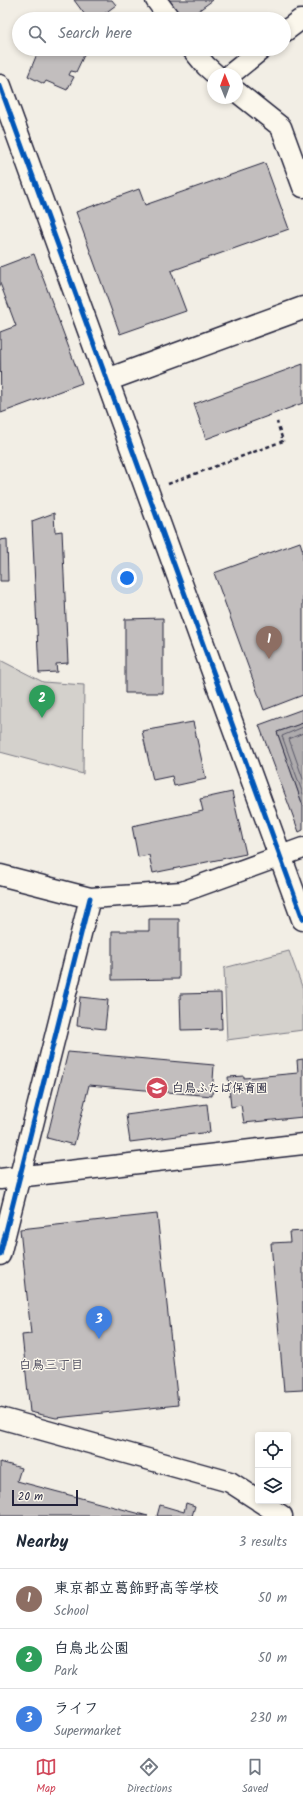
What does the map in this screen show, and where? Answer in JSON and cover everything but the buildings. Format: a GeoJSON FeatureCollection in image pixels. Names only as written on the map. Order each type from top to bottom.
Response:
{"type":"FeatureCollection","features":[{"type":"Feature","properties":{"kind":"street"},"geometry":{"type":"LineString","coordinates":[[156,0],[165,12]]}},
{"type":"Feature","properties":{"kind":"street"},"geometry":{"type":"LineString","coordinates":[[291,27],[300,20],[303,20]]}},
{"type":"Feature","properties":{"kind":"street"},"geometry":{"type":"LineString","coordinates":[[198,56],[208,68]]}},
{"type":"Feature","properties":{"kind":"street"},"geometry":{"type":"LineString","coordinates":[[238,68],[253,56]]}},
{"type":"Feature","properties":{"kind":"street"},"geometry":{"type":"LineString","coordinates":[[0,86],[188,607],[303,919]]}},
{"type":"Feature","properties":{"kind":"street"},"geometry":{"type":"LineString","coordinates":[[243,97],[281,127],[303,187]]}},
{"type":"Feature","properties":{"kind":"street"},"geometry":{"type":"LineString","coordinates":[[107,380],[303,308]]}},
{"type":"Feature","properties":{"kind":"street"},"geometry":{"type":"LineString","coordinates":[[0,875],[90,898],[182,892],[303,848]]}},
{"type":"Feature","properties":{"kind":"street"},"geometry":{"type":"LineString","coordinates":[[0,1255],[9,1178],[90,898]]}},
{"type":"Feature","properties":{"kind":"street"},"geometry":{"type":"LineString","coordinates":[[9,1178],[303,1144]]}},
{"type":"Feature","properties":{"kind":"street"},"geometry":{"type":"LineString","coordinates":[[0,1418],[230,1482],[255,1499]]}},
{"type":"Feature","properties":{"kind":"street"},"geometry":{"type":"LineString","coordinates":[[263,1504],[282,1516]]}},
{"type":"Feature","properties":{"kind":"path"},"geometry":{"type":"LineString","coordinates":[[164,485],[283,441],[277,422]]}},
{"type":"Feature","properties":{"kind":"shaded area"},"geometry":{"type":"Polygon","coordinates":[[[0,660],[43,682],[84,685],[83,774],[0,752],[0,660]]]}},
{"type":"Feature","properties":{"kind":"shaded area"},"geometry":{"type":"Polygon","coordinates":[[[289,951],[303,989],[303,1030],[227,1040],[224,968],[289,951]]]}},
{"type":"Feature","properties":{"kind":"water"},"geometry":{"type":"Polygon","coordinates":[[[303,723],[303,806],[277,732],[303,723]]]}},
{"type":"Feature","properties":{"kind":"cycle path"},"geometry":{"type":"LineString","coordinates":[[0,86],[303,919]]}},
{"type":"Feature","properties":{"kind":"cycle path"},"geometry":{"type":"LineString","coordinates":[[0,1255],[90,898]]}},
{"type":"Feature","properties":{"kind":"place","name":"東京都立葛飾野高等学校"},"geometry":{"type":"Point","coordinates":[269,659]}},
{"type":"Feature","properties":{"kind":"place","name":"白鳥北公園"},"geometry":{"type":"Point","coordinates":[42,718]}},
{"type":"Feature","properties":{"kind":"place","name":"白鳥ふたば保育園"},"geometry":{"type":"Point","coordinates":[157,1088]}},
{"type":"Feature","properties":{"kind":"place","name":"ライフ"},"geometry":{"type":"Point","coordinates":[99,1339]}},
{"type":"Feature","properties":{"kind":"district","name":"白鳥三丁目"},"geometry":{"type":"Point","coordinates":[51,1364]}}]}
